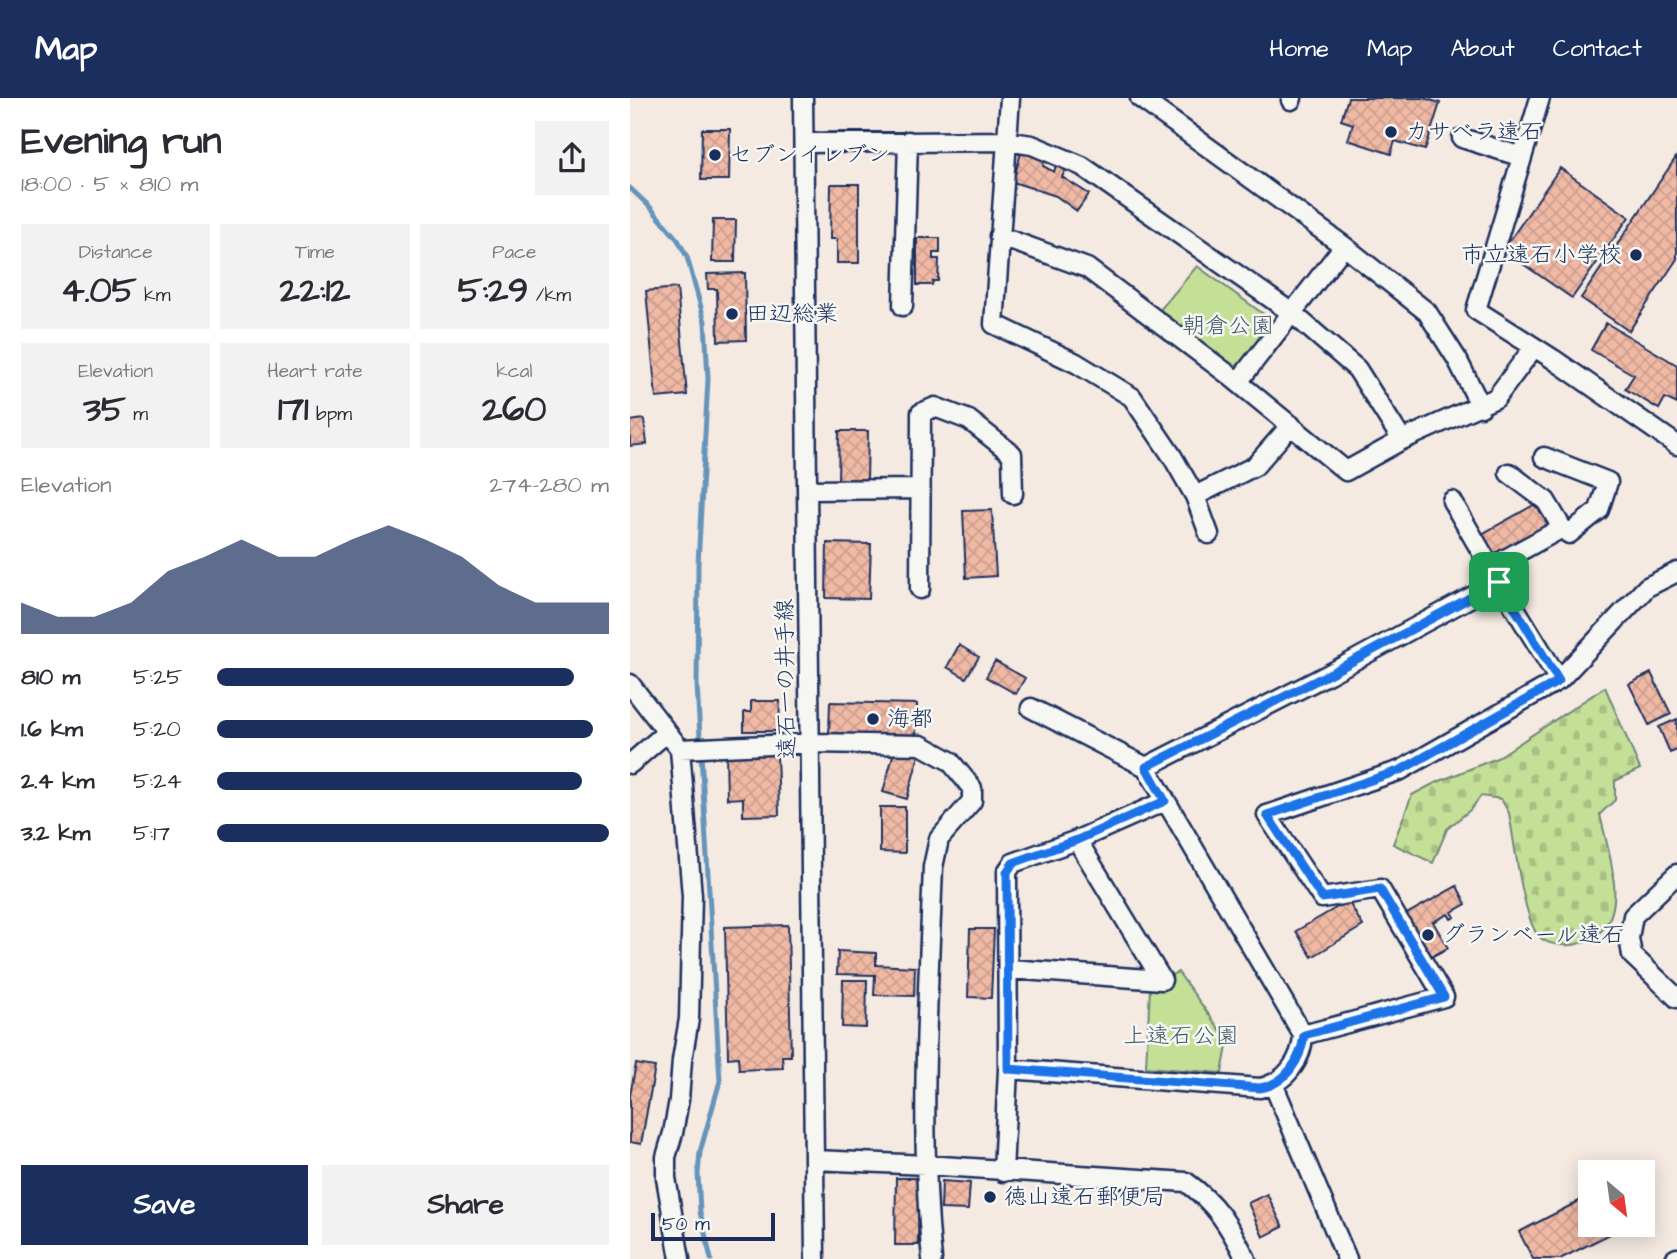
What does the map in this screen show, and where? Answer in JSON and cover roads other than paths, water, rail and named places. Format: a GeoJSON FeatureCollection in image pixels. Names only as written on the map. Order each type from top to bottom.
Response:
{"type":"FeatureCollection","features":[{"type":"Feature","properties":{"kind":"street","name":"遠石一の井手線"},"geometry":{"type":"LineString","coordinates":[[803,98],[812,743],[815,1259]]}},
{"type":"Feature","properties":{"kind":"street"},"geometry":{"type":"LineString","coordinates":[[1010,98],[994,324],[1076,363],[1132,397],[1195,496],[1209,534]]}},
{"type":"Feature","properties":{"kind":"street"},"geometry":{"type":"LineString","coordinates":[[1140,98],[1345,246],[1427,312],[1457,359],[1481,406]]}},
{"type":"Feature","properties":{"kind":"street"},"geometry":{"type":"LineString","coordinates":[[1540,98],[1476,310],[1677,445]]}},
{"type":"Feature","properties":{"kind":"street"},"geometry":{"type":"LineString","coordinates":[[1462,138],[1522,157]]}},
{"type":"Feature","properties":{"kind":"street"},"geometry":{"type":"LineString","coordinates":[[903,306],[908,141]]}},
{"type":"Feature","properties":{"kind":"street"},"geometry":{"type":"LineString","coordinates":[[804,143],[1006,141],[1032,145],[1082,166],[1292,313],[1357,369],[1402,440]]}},
{"type":"Feature","properties":{"kind":"street"},"geometry":{"type":"LineString","coordinates":[[999,236],[1087,268],[1238,382],[1346,471],[1402,440],[1496,398],[1534,347]]}},
{"type":"Feature","properties":{"kind":"street"},"geometry":{"type":"LineString","coordinates":[[1238,382],[1345,246]]}},
{"type":"Feature","properties":{"kind":"street"},"geometry":{"type":"LineString","coordinates":[[920,589],[921,413],[935,407],[969,421],[1012,454],[1013,495]]}},
{"type":"Feature","properties":{"kind":"street"},"geometry":{"type":"LineString","coordinates":[[1195,496],[1255,466],[1291,425]]}},
{"type":"Feature","properties":{"kind":"street"},"geometry":{"type":"LineString","coordinates":[[1510,472],[1546,501],[1562,528],[1569,534],[1599,510],[1608,482],[1544,457]]}},
{"type":"Feature","properties":{"kind":"street"},"geometry":{"type":"LineString","coordinates":[[808,490],[920,489]]}},
{"type":"Feature","properties":{"kind":"street"},"geometry":{"type":"LineString","coordinates":[[1452,501],[1559,681]]}},
{"type":"Feature","properties":{"kind":"street"},"geometry":{"type":"LineString","coordinates":[[1146,767],[1329,674],[1495,575],[1562,528]]}},
{"type":"Feature","properties":{"kind":"street"},"geometry":{"type":"LineString","coordinates":[[1304,1035],[1444,997],[1380,889],[1322,898],[1267,815],[1401,770],[1559,681],[1647,587],[1677,572]]}},
{"type":"Feature","properties":{"kind":"street"},"geometry":{"type":"LineString","coordinates":[[630,684],[680,749],[692,896],[689,1019],[679,1100],[666,1157],[666,1178],[680,1259]]}},
{"type":"Feature","properties":{"kind":"street"},"geometry":{"type":"LineString","coordinates":[[1008,1069],[1260,1088],[1274,1086],[1284,1078],[1299,1056],[1304,1035],[1146,767],[1031,708]]}},
{"type":"Feature","properties":{"kind":"street"},"geometry":{"type":"LineString","coordinates":[[630,764],[666,733]]}},
{"type":"Feature","properties":{"kind":"street"},"geometry":{"type":"LineString","coordinates":[[680,749],[812,743],[921,745],[950,761],[972,788],[972,801],[939,839],[933,867],[925,1073],[926,1165],[932,1259]]}},
{"type":"Feature","properties":{"kind":"street"},"geometry":{"type":"LineString","coordinates":[[1003,1172],[1008,1069],[1007,872],[1013,863],[1077,840],[1165,801]]}},
{"type":"Feature","properties":{"kind":"street"},"geometry":{"type":"LineString","coordinates":[[1009,969],[1162,980],[1077,840]]}},
{"type":"Feature","properties":{"kind":"street"},"geometry":{"type":"LineString","coordinates":[[1677,874],[1633,916],[1629,938],[1632,955],[1677,998]]}},
{"type":"Feature","properties":{"kind":"street"},"geometry":{"type":"LineString","coordinates":[[1274,1086],[1347,1259]]}},
{"type":"Feature","properties":{"kind":"street"},"geometry":{"type":"LineString","coordinates":[[815,1160],[1186,1182],[1206,1196],[1223,1217],[1246,1259]]}},
{"type":"Feature","properties":{"kind":"waterway"},"geometry":{"type":"LineString","coordinates":[[630,188],[678,240],[687,257],[705,322],[708,379],[698,564],[697,685],[720,1081],[700,1152],[698,1174],[700,1212],[711,1259]]}},
{"type":"Feature","properties":{"kind":"place","name":"カサベラ遠石"},"geometry":{"type":"Point","coordinates":[1391,132]}},
{"type":"Feature","properties":{"kind":"place","name":"セブンイレブン"},"geometry":{"type":"Point","coordinates":[715,155]}},
{"type":"Feature","properties":{"kind":"place","name":"市立遠石小学校"},"geometry":{"type":"Point","coordinates":[1636,255]}},
{"type":"Feature","properties":{"kind":"place","name":"田辺総業"},"geometry":{"type":"Point","coordinates":[732,314]}},
{"type":"Feature","properties":{"kind":"place","name":"海都"},"geometry":{"type":"Point","coordinates":[873,719]}},
{"type":"Feature","properties":{"kind":"place","name":"グランベール遠石"},"geometry":{"type":"Point","coordinates":[1428,935]}},
{"type":"Feature","properties":{"kind":"place","name":"徳山遠石郵便局"},"geometry":{"type":"Point","coordinates":[990,1197]}},
{"type":"Feature","properties":{"kind":"park label","name":"朝倉公園"},"geometry":{"type":"Point","coordinates":[1228,326]}},
{"type":"Feature","properties":{"kind":"park label","name":"上遠石公園"},"geometry":{"type":"Point","coordinates":[1181,1036]}}]}
